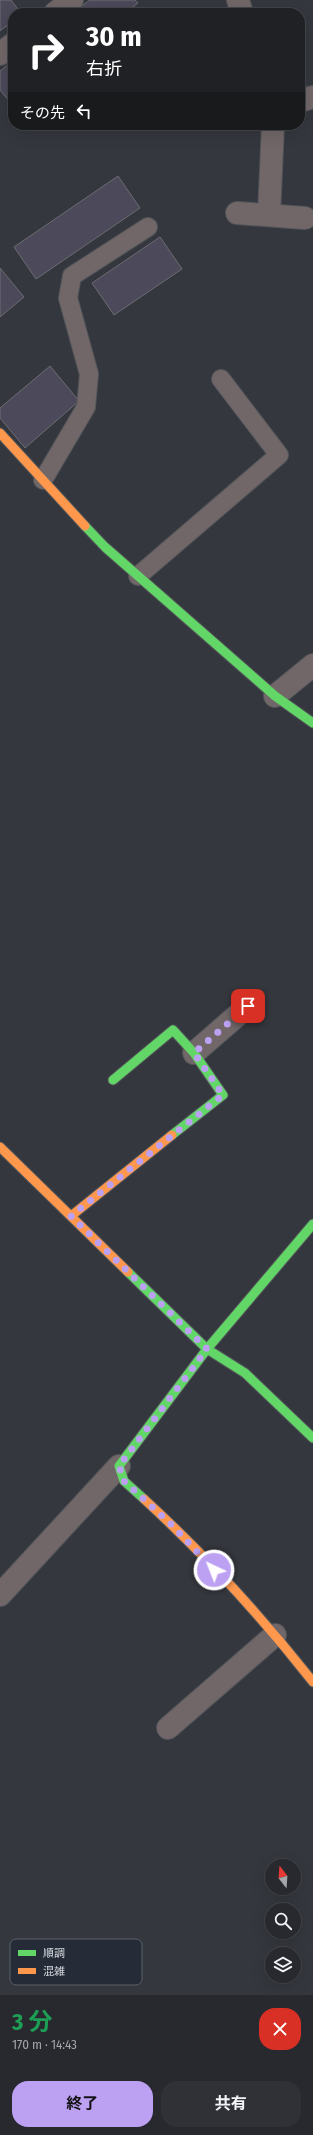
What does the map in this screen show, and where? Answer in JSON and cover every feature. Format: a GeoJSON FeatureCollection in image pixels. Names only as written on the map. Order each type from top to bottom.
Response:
{"type":"FeatureCollection","features":[{"type":"Feature","properties":{"kind":"street"},"geometry":{"type":"LineString","coordinates":[[62,8],[72,0]]}},
{"type":"Feature","properties":{"kind":"street"},"geometry":{"type":"LineString","coordinates":[[0,54],[8,48]]}},
{"type":"Feature","properties":{"kind":"street"},"geometry":{"type":"LineString","coordinates":[[269,215],[273,130]]}},
{"type":"Feature","properties":{"kind":"street"},"geometry":{"type":"LineString","coordinates":[[237,213],[305,218]]}},
{"type":"Feature","properties":{"kind":"street"},"geometry":{"type":"LineString","coordinates":[[0,433],[105,547],[275,696],[313,723]]}},
{"type":"Feature","properties":{"kind":"street"},"geometry":{"type":"LineString","coordinates":[[275,696],[313,665]]}},
{"type":"Feature","properties":{"kind":"street"},"geometry":{"type":"LineString","coordinates":[[194,1053],[248,1006]]}},
{"type":"Feature","properties":{"kind":"street"},"geometry":{"type":"LineString","coordinates":[[71,1216],[223,1095],[194,1053],[173,1030],[113,1080]]}},
{"type":"Feature","properties":{"kind":"street"},"geometry":{"type":"LineString","coordinates":[[0,1147],[207,1349],[244,1373],[313,1438]]}},
{"type":"Feature","properties":{"kind":"street"},"geometry":{"type":"LineString","coordinates":[[0,1595],[119,1466],[207,1349],[313,1224]]}},
{"type":"Feature","properties":{"kind":"street"},"geometry":{"type":"LineString","coordinates":[[119,1466],[124,1481],[173,1526],[275,1635],[313,1682]]}},
{"type":"Feature","properties":{"kind":"street"},"geometry":{"type":"LineString","coordinates":[[168,1728],[275,1635]]}},
{"type":"Feature","properties":{"kind":"lane"},"geometry":{"type":"LineString","coordinates":[[42,480],[86,406],[89,374],[68,298],[72,276],[148,227]]}},
{"type":"Feature","properties":{"kind":"lane"},"geometry":{"type":"LineString","coordinates":[[138,576],[279,456],[221,379]]}},
{"type":"Feature","properties":{"kind":"building"},"geometry":{"type":"Polygon","coordinates":[[[0,0],[11,0],[17,8],[8,8],[8,25],[0,31],[0,0]]]}},
{"type":"Feature","properties":{"kind":"building"},"geometry":{"type":"Polygon","coordinates":[[[90,0],[135,0],[138,3],[132,8],[79,8],[90,0]]]}},
{"type":"Feature","properties":{"kind":"building"},"geometry":{"type":"Polygon","coordinates":[[[8,65],[8,100],[0,90],[0,71],[8,65]]]}},
{"type":"Feature","properties":{"kind":"building"},"geometry":{"type":"Polygon","coordinates":[[[118,176],[140,208],[36,279],[14,247],[118,176]]]}},
{"type":"Feature","properties":{"kind":"building"},"geometry":{"type":"Polygon","coordinates":[[[160,237],[182,269],[114,315],[92,283],[160,237]]]}},
{"type":"Feature","properties":{"kind":"building"},"geometry":{"type":"Polygon","coordinates":[[[0,268],[24,297],[0,317],[0,268]]]}},
{"type":"Feature","properties":{"kind":"building"},"geometry":{"type":"Polygon","coordinates":[[[50,366],[79,401],[25,448],[0,418],[0,408],[50,366]]]}},
{"type":"Feature","properties":{"kind":"traffic: fast"},"geometry":{"type":"LineString","coordinates":[[85,526],[105,547],[275,696],[313,723]]}},
{"type":"Feature","properties":{"kind":"traffic: fast"},"geometry":{"type":"LineString","coordinates":[[113,1080],[173,1030],[194,1053],[223,1095],[172,1135]]}},
{"type":"Feature","properties":{"kind":"traffic: fast"},"geometry":{"type":"LineString","coordinates":[[144,1499],[124,1481],[119,1466],[207,1349],[313,1224]]}},
{"type":"Feature","properties":{"kind":"traffic: fast"},"geometry":{"type":"LineString","coordinates":[[128,1272],[207,1349],[245,1373],[313,1438]]}},
{"type":"Feature","properties":{"kind":"traffic: slow"},"geometry":{"type":"LineString","coordinates":[[0,433],[85,526]]}},
{"type":"Feature","properties":{"kind":"traffic: slow"},"geometry":{"type":"LineString","coordinates":[[71,1216],[172,1135]]}},
{"type":"Feature","properties":{"kind":"traffic: slow"},"geometry":{"type":"LineString","coordinates":[[0,1147],[128,1272]]}},
{"type":"Feature","properties":{"kind":"traffic: slow"},"geometry":{"type":"LineString","coordinates":[[144,1499],[211,1564],[274,1634],[313,1682]]}},
{"type":"Feature","properties":{"kind":"route"},"geometry":{"type":"LineString","coordinates":[[214,1570],[173,1526],[124,1481],[119,1466],[207,1349],[71,1216],[223,1095],[194,1053],[248,1006]]}}]}
